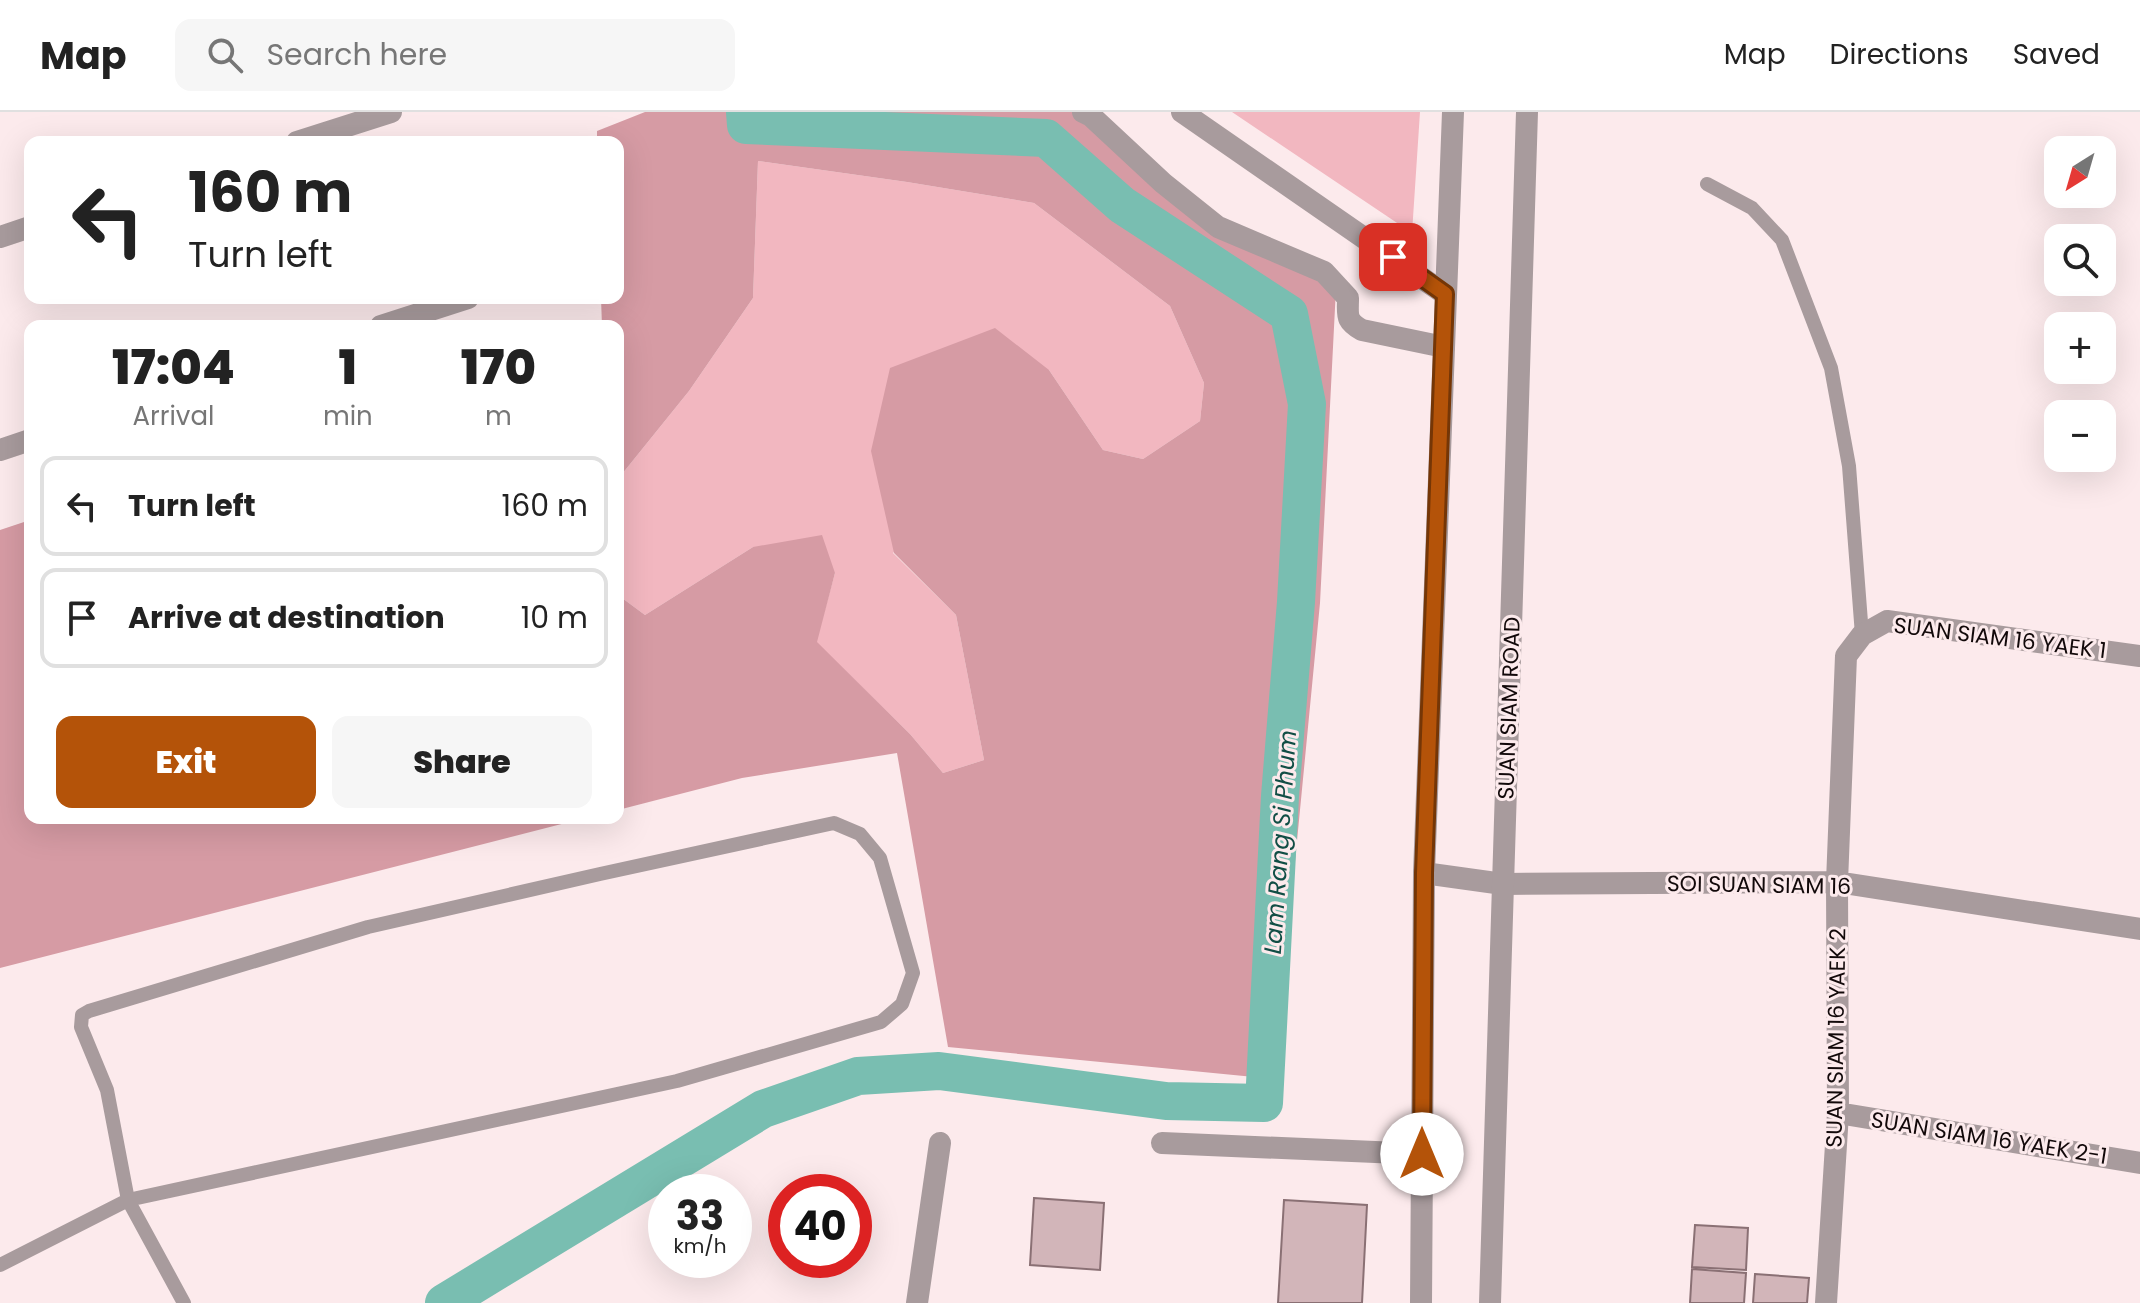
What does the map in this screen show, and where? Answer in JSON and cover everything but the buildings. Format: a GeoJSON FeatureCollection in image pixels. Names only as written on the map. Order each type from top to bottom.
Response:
{"type":"FeatureCollection","features":[{"type":"Feature","properties":{"kind":"street"},"geometry":{"type":"LineString","coordinates":[[316,136],[391,112]]}},
{"type":"Feature","properties":{"kind":"street"},"geometry":{"type":"LineString","coordinates":[[1083,112],[1218,227],[1324,272],[1348,298],[1351,324],[1362,330],[1444,347]]}},
{"type":"Feature","properties":{"kind":"street"},"geometry":{"type":"LineString","coordinates":[[1182,112],[1445,294]]}},
{"type":"Feature","properties":{"kind":"street"},"geometry":{"type":"LineString","coordinates":[[1421,1303],[1424,873],[1453,112]]}},
{"type":"Feature","properties":{"kind":"street","name":"SUAN SIAM ROAD"},"geometry":{"type":"LineString","coordinates":[[1490,1303],[1527,112]]}},
{"type":"Feature","properties":{"kind":"street"},"geometry":{"type":"LineString","coordinates":[[0,237],[24,229]]}},
{"type":"Feature","properties":{"kind":"street"},"geometry":{"type":"LineString","coordinates":[[400,320],[449,304]]}},
{"type":"Feature","properties":{"kind":"street"},"geometry":{"type":"LineString","coordinates":[[0,450],[24,442]]}},
{"type":"Feature","properties":{"kind":"street","name":"SUAN SIAM 16 YAEK 1"},"geometry":{"type":"LineString","coordinates":[[1862,635],[1887,621],[2140,656]]}},
{"type":"Feature","properties":{"kind":"street","name":"SUAN SIAM 16 YAEK 2"},"geometry":{"type":"LineString","coordinates":[[1826,1303],[1838,1113],[1837,882],[1846,656],[1862,635]]}},
{"type":"Feature","properties":{"kind":"street","name":"SOI SUAN SIAM 16"},"geometry":{"type":"LineString","coordinates":[[1424,873],[1503,884],[1837,882],[2140,929]]}},
{"type":"Feature","properties":{"kind":"street","name":"SUAN SIAM 16 YAEK 2-1"},"geometry":{"type":"LineString","coordinates":[[1838,1113],[2140,1163]]}},
{"type":"Feature","properties":{"kind":"street"},"geometry":{"type":"LineString","coordinates":[[917,1303],[940,1143]]}},
{"type":"Feature","properties":{"kind":"street"},"geometry":{"type":"LineString","coordinates":[[1162,1143],[1422,1154]]}},
{"type":"Feature","properties":{"kind":"lane"},"geometry":{"type":"LineString","coordinates":[[1707,184],[1752,208],[1782,240],[1831,368],[1849,466],[1862,635]]}},
{"type":"Feature","properties":{"kind":"lane"},"geometry":{"type":"LineString","coordinates":[[0,1265],[128,1200],[677,1081],[881,1022],[902,1004],[913,973],[880,858],[860,834],[834,823],[368,927],[82,1015],[81,1027],[107,1090],[128,1200],[184,1303]]}},
{"type":"Feature","properties":{"kind":"shaded area"},"geometry":{"type":"Polygon","coordinates":[[[645,112],[1084,112],[1169,199],[1336,288],[1320,603],[1274,1079],[948,1047],[897,753],[742,778],[624,808],[624,599],[645,615],[753,547],[822,535],[835,573],[817,642],[910,734],[943,773],[984,760],[956,615],[894,553],[871,451],[890,368],[995,328],[1049,370],[1103,450],[1143,459],[1200,421],[1204,383],[1170,306],[1034,203],[758,161],[753,298],[689,391],[624,472],[624,320],[602,320],[601,304],[624,304],[624,136],[597,136],[597,131],[645,112]]]}},
{"type":"Feature","properties":{"kind":"shaded area"},"geometry":{"type":"Polygon","coordinates":[[[1232,112],[1420,112],[1412,233],[1232,112]]]}},
{"type":"Feature","properties":{"kind":"shaded area"},"geometry":{"type":"Polygon","coordinates":[[[758,161],[1034,203],[1170,306],[1204,383],[1200,421],[1143,459],[1103,450],[1049,370],[893,553],[956,615],[984,760],[943,773],[910,734],[816,642],[835,573],[753,547],[645,615],[624,599],[624,472],[689,391],[753,298],[758,161]]]}},
{"type":"Feature","properties":{"kind":"shaded area"},"geometry":{"type":"Polygon","coordinates":[[[24,522],[24,824],[562,824],[0,968],[0,530],[24,522]]]}},
{"type":"Feature","properties":{"kind":"waterway","name":"Lam Rang Si Phum"},"geometry":{"type":"LineString","coordinates":[[444,1303],[763,1109],[858,1076],[939,1071],[1166,1101],[1264,1103],[1280,796],[1296,602],[1307,404],[1289,314],[1122,205],[1046,138],[746,125],[745,112]]}},
{"type":"Feature","properties":{"kind":"route"},"geometry":{"type":"LineString","coordinates":[[1393,257],[1445,294],[1424,873],[1422,1154]]}}]}
